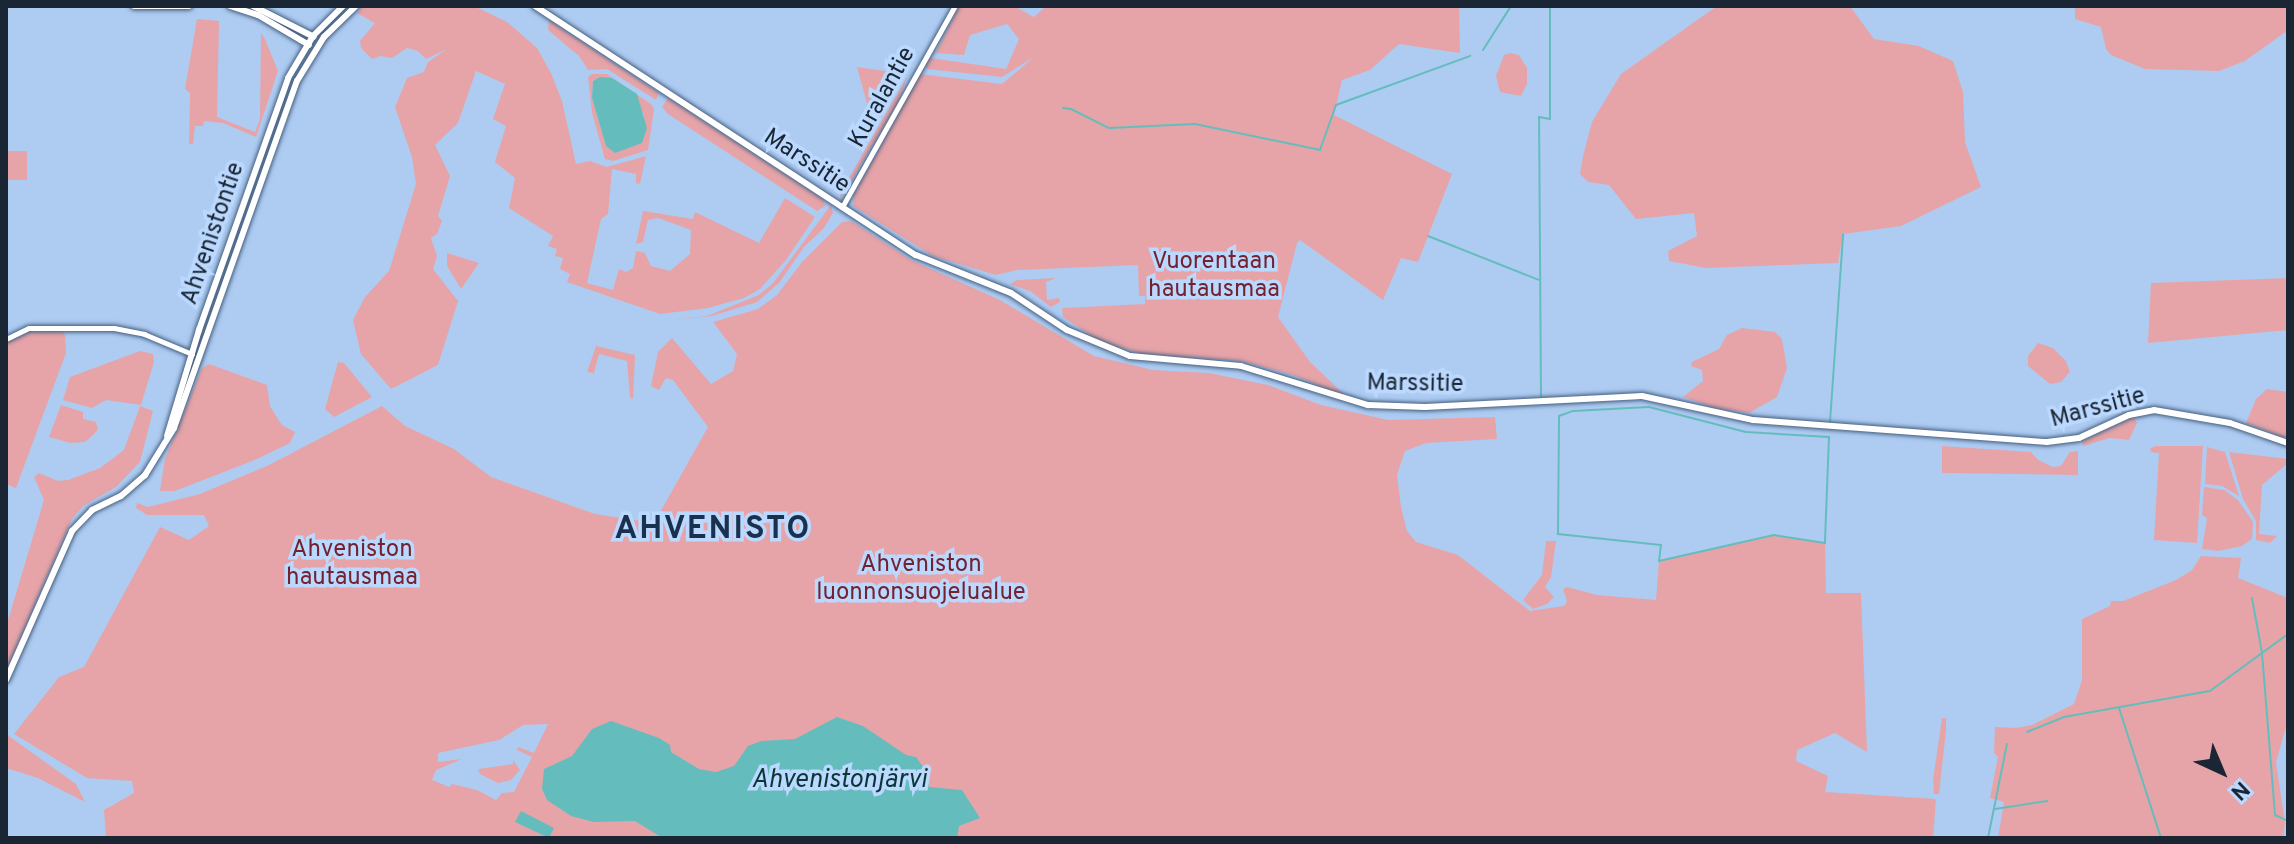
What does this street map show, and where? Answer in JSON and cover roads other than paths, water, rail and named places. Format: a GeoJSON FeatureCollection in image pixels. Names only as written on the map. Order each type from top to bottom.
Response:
{"type":"FeatureCollection","features":[{"type":"Feature","properties":{"kind":"main road"},"geometry":{"type":"LineString","coordinates":[[134,6],[189,6]]}},
{"type":"Feature","properties":{"kind":"main road"},"geometry":{"type":"LineString","coordinates":[[230,6],[258,15],[315,49],[356,6]]}},
{"type":"Feature","properties":{"kind":"main road"},"geometry":{"type":"LineString","coordinates":[[253,6],[320,42]]}},
{"type":"Feature","properties":{"kind":"main road"},"geometry":{"type":"LineString","coordinates":[[307,43],[343,6]]}},
{"type":"Feature","properties":{"kind":"main road","name":"Marssitie"},"geometry":{"type":"LineString","coordinates":[[535,6],[916,255],[1011,293],[1067,330],[1109,350],[1153,360],[1241,366],[1368,405],[1425,407],[1642,396],[1753,420],[2047,442],[2079,438],[2129,415],[2154,410],[2230,423],[2288,443]]}},
{"type":"Feature","properties":{"kind":"main road","name":"Ahvenistontie"},"geometry":{"type":"LineString","coordinates":[[199,347],[288,78],[307,43]]}},
{"type":"Feature","properties":{"kind":"main road","name":"Ahvenistontie"},"geometry":{"type":"LineString","coordinates":[[6,680],[72,531],[92,510],[121,496],[145,475],[187,398],[193,354],[199,347],[297,81],[315,49]]}},
{"type":"Feature","properties":{"kind":"street","name":"Kuralantie"},"geometry":{"type":"LineString","coordinates":[[842,208],[955,6]]}},
{"type":"Feature","properties":{"kind":"street"},"geometry":{"type":"LineString","coordinates":[[6,339],[29,328],[114,328],[144,334],[193,354]]}},
{"type":"Feature","properties":{"kind":"water"},"geometry":{"type":"Polygon","coordinates":[[[600,77],[612,78],[637,94],[647,128],[642,143],[615,153],[606,146],[592,98],[593,81],[600,77]]]}},
{"type":"Feature","properties":{"kind":"water","name":"Ahvenistonjärvi"},"geometry":{"type":"Polygon","coordinates":[[[837,717],[863,726],[906,755],[916,757],[927,772],[929,787],[962,790],[980,818],[959,826],[957,838],[661,837],[635,821],[594,822],[571,816],[547,800],[542,789],[544,769],[572,756],[592,729],[611,721],[659,738],[670,745],[671,752],[699,769],[716,772],[734,766],[748,746],[761,741],[795,739],[837,717]]]}},
{"type":"Feature","properties":{"kind":"water"},"geometry":{"type":"Polygon","coordinates":[[[521,811],[554,828],[549,838],[515,822],[521,811]]]}},
{"type":"Feature","properties":{"kind":"waterway"},"geometry":{"type":"LineString","coordinates":[[1483,50],[1511,6]]}},
{"type":"Feature","properties":{"kind":"waterway"},"geometry":{"type":"LineString","coordinates":[[1541,396],[1539,117],[1550,119],[1550,6]]}},
{"type":"Feature","properties":{"kind":"waterway"},"geometry":{"type":"LineString","coordinates":[[1063,108],[1109,128],[1195,124],[1320,150],[1336,105],[1470,56]]}},
{"type":"Feature","properties":{"kind":"waterway"},"geometry":{"type":"LineString","coordinates":[[1830,422],[1843,234]]}},
{"type":"Feature","properties":{"kind":"waterway"},"geometry":{"type":"LineString","coordinates":[[1428,236],[1539,280]]}},
{"type":"Feature","properties":{"kind":"waterway"},"geometry":{"type":"LineString","coordinates":[[1649,407],[1746,432],[1829,437],[1825,543],[1774,535],[1659,561],[1661,545],[1558,534],[1559,416],[1573,411],[1649,407]]}},
{"type":"Feature","properties":{"kind":"waterway"},"geometry":{"type":"LineString","coordinates":[[2252,598],[2262,653],[2275,815],[2288,821]]}},
{"type":"Feature","properties":{"kind":"waterway"},"geometry":{"type":"LineString","coordinates":[[2027,732],[2064,717],[2210,691],[2288,634]]}},
{"type":"Feature","properties":{"kind":"waterway"},"geometry":{"type":"LineString","coordinates":[[2119,708],[2161,838]]}},
{"type":"Feature","properties":{"kind":"waterway"},"geometry":{"type":"LineString","coordinates":[[1988,838],[2007,744]]}},
{"type":"Feature","properties":{"kind":"waterway"},"geometry":{"type":"LineString","coordinates":[[1995,809],[2047,801]]}},
{"type":"Feature","properties":{"kind":"district","name":"AHVENISTO"},"geometry":{"type":"Point","coordinates":[713,530]}},
{"type":"Feature","properties":{"kind":"park label","name":"Vuorentaan hautausmaa"},"geometry":{"type":"Point","coordinates":[1214,277]}},
{"type":"Feature","properties":{"kind":"park label","name":"Ahveniston hautausmaa"},"geometry":{"type":"Point","coordinates":[352,565]}},
{"type":"Feature","properties":{"kind":"park label","name":"Ahveniston luonnonsuojelualue"},"geometry":{"type":"Point","coordinates":[921,580]}}]}
